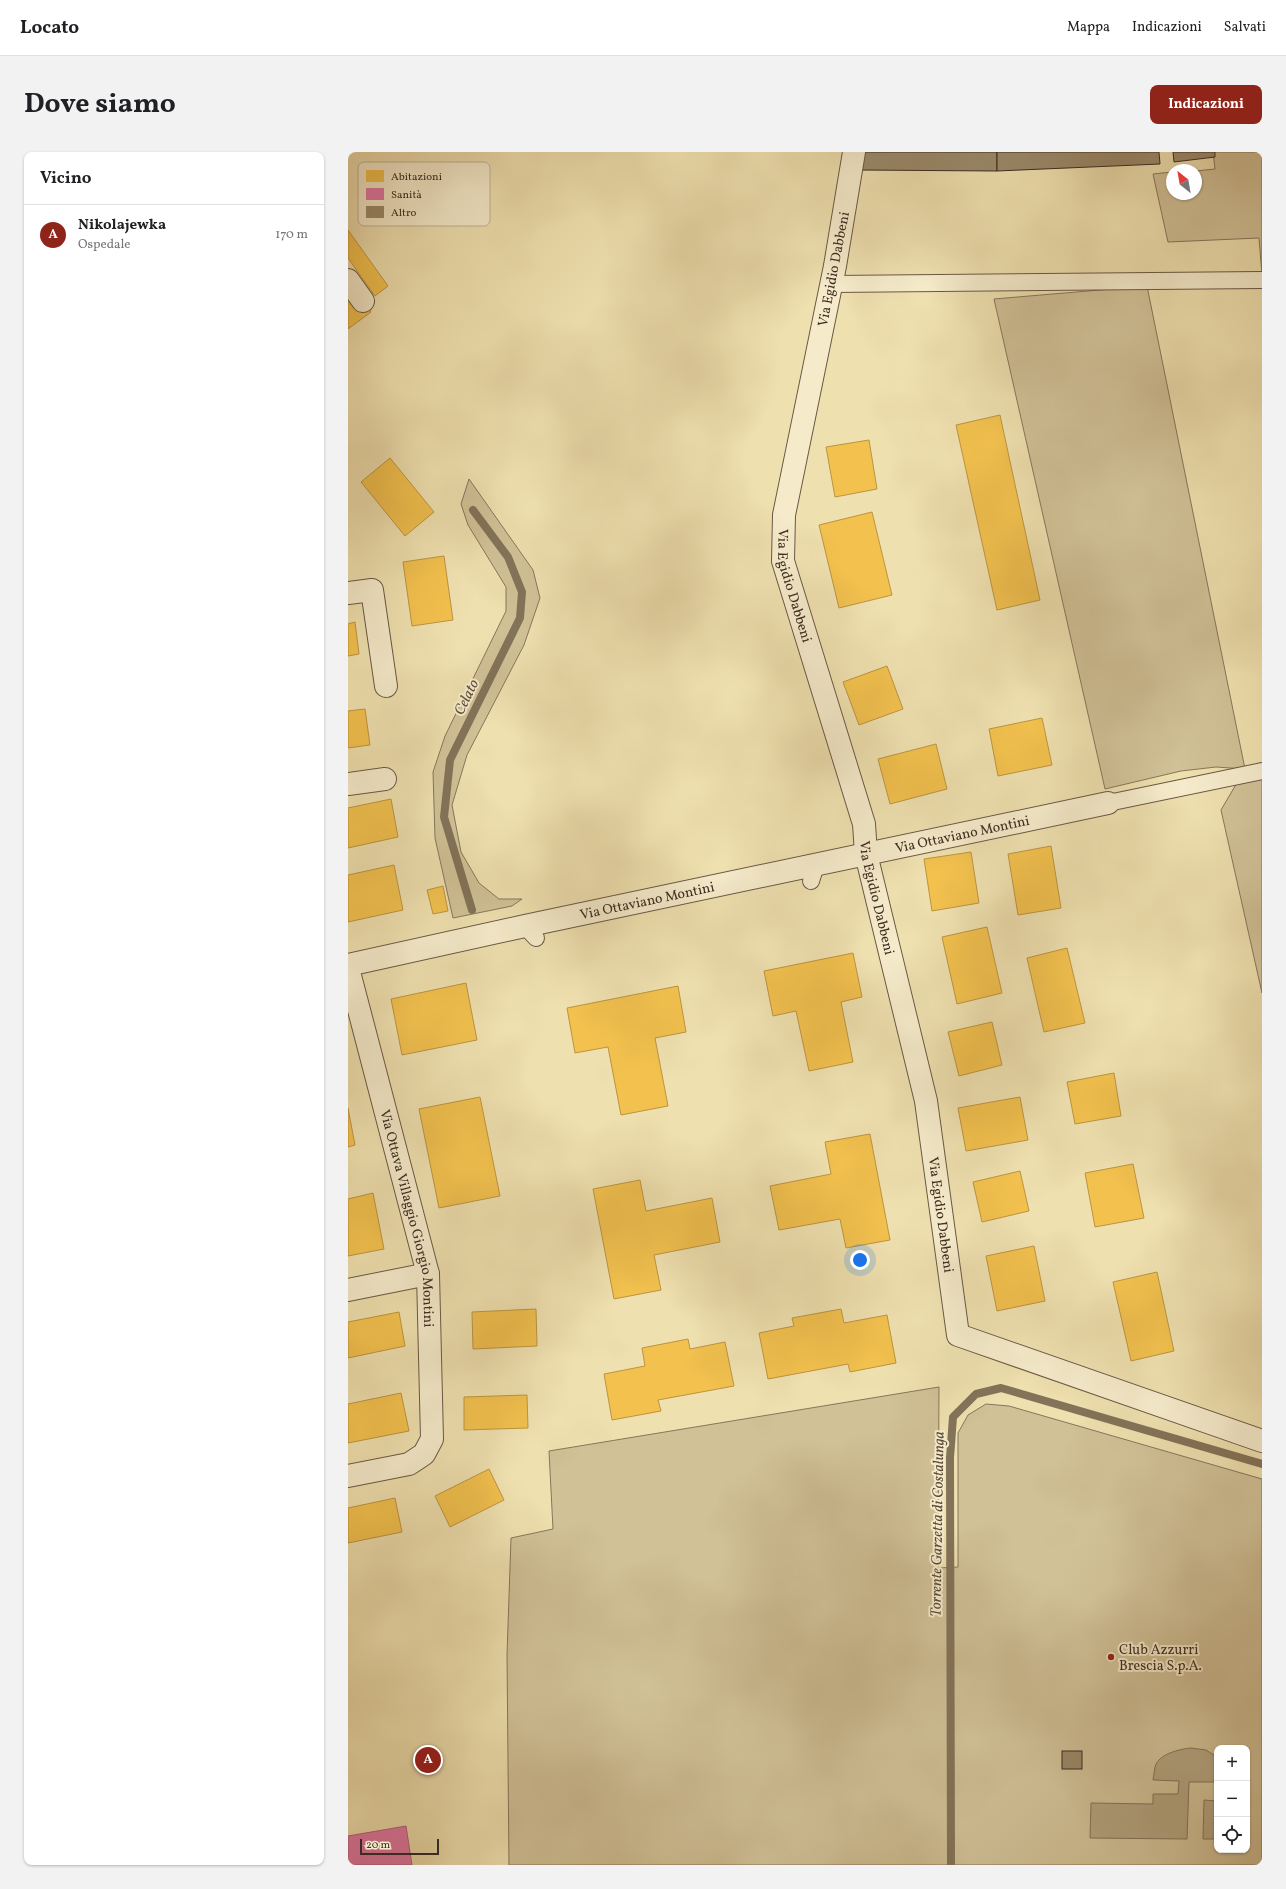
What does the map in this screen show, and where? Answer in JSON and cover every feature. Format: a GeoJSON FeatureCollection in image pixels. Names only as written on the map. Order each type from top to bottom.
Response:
{"type":"FeatureCollection","features":[{"type":"Feature","properties":{"kind":"street","name":"Via Egidio Dabbeni"},"geometry":{"type":"LineString","coordinates":[[854,152],[832,284],[784,515],[783,561],[864,824],[866,854],[926,1101],[958,1335],[1262,1441]]}},
{"type":"Feature","properties":{"kind":"street"},"geometry":{"type":"LineString","coordinates":[[348,280],[363,301]]}},
{"type":"Feature","properties":{"kind":"street"},"geometry":{"type":"LineString","coordinates":[[348,593],[372,590],[386,686]]}},
{"type":"Feature","properties":{"kind":"street"},"geometry":{"type":"LineString","coordinates":[[348,784],[385,779]]}},
{"type":"Feature","properties":{"kind":"street","name":"Via Ottaviano Montini"},"geometry":{"type":"LineString","coordinates":[[348,965],[497,932],[530,932],[814,873],[866,854],[1108,803]]}},
{"type":"Feature","properties":{"kind":"street","name":"Via Ottava Villaggio Giorgio Montini"},"geometry":{"type":"LineString","coordinates":[[348,968],[428,1274],[432,1439],[424,1454],[409,1464],[348,1476]]}},
{"type":"Feature","properties":{"kind":"street"},"geometry":{"type":"LineString","coordinates":[[348,1290],[428,1274]]}},
{"type":"Feature","properties":{"kind":"lane"},"geometry":{"type":"LineString","coordinates":[[832,284],[1262,280]]}},
{"type":"Feature","properties":{"kind":"lane"},"geometry":{"type":"LineString","coordinates":[[1108,803],[1262,771]]}},
{"type":"Feature","properties":{"kind":"shaded area"},"geometry":{"type":"Polygon","coordinates":[[[1213,152],[1262,152],[1262,275],[1259,238],[1168,242],[1153,174],[1166,173],[1166,200],[1202,200],[1202,170],[1215,169],[1213,152]]]}},
{"type":"Feature","properties":{"kind":"shaded area"},"geometry":{"type":"Polygon","coordinates":[[[1147,286],[1245,769],[1216,767],[1181,771],[1105,789],[994,299],[1147,286]]]}},
{"type":"Feature","properties":{"kind":"shaded area"},"geometry":{"type":"Polygon","coordinates":[[[469,479],[533,570],[540,598],[524,645],[467,755],[452,805],[461,852],[479,883],[499,899],[522,899],[512,906],[453,918],[435,838],[433,772],[445,736],[506,611],[506,587],[468,525],[461,504],[469,479]]]}},
{"type":"Feature","properties":{"kind":"shaded area"},"geometry":{"type":"Polygon","coordinates":[[[1262,765],[1262,993],[1221,810],[1245,769],[1262,765]]]}},
{"type":"Feature","properties":{"kind":"shaded area"},"geometry":{"type":"Polygon","coordinates":[[[939,1387],[938,1568],[958,1567],[958,1433],[968,1415],[986,1404],[1009,1406],[1262,1479],[1262,1865],[509,1865],[507,1655],[511,1538],[553,1529],[549,1451],[939,1387]]]}},
{"type":"Feature","properties":{"kind":"shaded area"},"geometry":{"type":"Polygon","coordinates":[[[1191,1748],[1206,1750],[1214,1755],[1214,1782],[1189,1782],[1187,1839],[1090,1838],[1091,1803],[1153,1804],[1153,1794],[1178,1794],[1179,1781],[1153,1780],[1157,1762],[1170,1753],[1191,1748]]]}},
{"type":"Feature","properties":{"kind":"shaded area"},"geometry":{"type":"Polygon","coordinates":[[[1204,1800],[1214,1801],[1214,1839],[1203,1839],[1204,1800]]]}},
{"type":"Feature","properties":{"kind":"building: Abitazioni"},"geometry":{"type":"Polygon","coordinates":[[[348,230],[388,286],[375,296],[348,258],[348,230]]]}},
{"type":"Feature","properties":{"kind":"building: Abitazioni"},"geometry":{"type":"Polygon","coordinates":[[[348,281],[371,312],[348,329],[348,281]]]}},
{"type":"Feature","properties":{"kind":"building: Abitazioni"},"geometry":{"type":"Polygon","coordinates":[[[1000,415],[1040,600],[997,610],[956,425],[1000,415]]]}},
{"type":"Feature","properties":{"kind":"building: Abitazioni"},"geometry":{"type":"Polygon","coordinates":[[[869,440],[877,489],[835,497],[826,447],[869,440]]]}},
{"type":"Feature","properties":{"kind":"building: Abitazioni"},"geometry":{"type":"Polygon","coordinates":[[[390,458],[434,512],[405,536],[361,482],[390,458]]]}},
{"type":"Feature","properties":{"kind":"building: Abitazioni"},"geometry":{"type":"Polygon","coordinates":[[[872,512],[892,595],[839,608],[819,525],[872,512]]]}},
{"type":"Feature","properties":{"kind":"building: Abitazioni"},"geometry":{"type":"Polygon","coordinates":[[[444,556],[453,620],[412,626],[403,562],[444,556]]]}},
{"type":"Feature","properties":{"kind":"building: Abitazioni"},"geometry":{"type":"Polygon","coordinates":[[[355,622],[359,654],[348,656],[348,624],[355,622]]]}},
{"type":"Feature","properties":{"kind":"building: Abitazioni"},"geometry":{"type":"Polygon","coordinates":[[[887,666],[903,709],[859,725],[843,682],[887,666]]]}},
{"type":"Feature","properties":{"kind":"building: Abitazioni"},"geometry":{"type":"Polygon","coordinates":[[[365,709],[370,745],[348,748],[348,711],[365,709]]]}},
{"type":"Feature","properties":{"kind":"building: Abitazioni"},"geometry":{"type":"Polygon","coordinates":[[[1042,718],[1052,765],[998,776],[989,729],[1042,718]]]}},
{"type":"Feature","properties":{"kind":"building: Abitazioni"},"geometry":{"type":"Polygon","coordinates":[[[936,744],[947,789],[890,804],[878,759],[936,744]]]}},
{"type":"Feature","properties":{"kind":"building: Abitazioni"},"geometry":{"type":"Polygon","coordinates":[[[391,799],[398,837],[348,848],[348,808],[391,799]]]}},
{"type":"Feature","properties":{"kind":"building: Abitazioni"},"geometry":{"type":"Polygon","coordinates":[[[1051,846],[1061,908],[1018,915],[1008,854],[1051,846]]]}},
{"type":"Feature","properties":{"kind":"building: Abitazioni"},"geometry":{"type":"Polygon","coordinates":[[[971,852],[979,903],[932,911],[924,859],[971,852]]]}},
{"type":"Feature","properties":{"kind":"building: Abitazioni"},"geometry":{"type":"Polygon","coordinates":[[[394,865],[403,910],[348,922],[348,875],[394,865]]]}},
{"type":"Feature","properties":{"kind":"building: Abitazioni"},"geometry":{"type":"Polygon","coordinates":[[[443,886],[448,911],[433,914],[427,890],[443,886]]]}},
{"type":"Feature","properties":{"kind":"building: Abitazioni"},"geometry":{"type":"Polygon","coordinates":[[[987,927],[1002,993],[957,1004],[942,937],[987,927]]]}},
{"type":"Feature","properties":{"kind":"building: Abitazioni"},"geometry":{"type":"Polygon","coordinates":[[[1067,948],[1085,1023],[1044,1032],[1027,958],[1067,948]]]}},
{"type":"Feature","properties":{"kind":"building: Abitazioni"},"geometry":{"type":"Polygon","coordinates":[[[853,953],[862,997],[841,1002],[853,1062],[809,1071],[796,1011],[773,1016],[764,971],[853,953]]]}},
{"type":"Feature","properties":{"kind":"building: Abitazioni"},"geometry":{"type":"Polygon","coordinates":[[[466,983],[477,1040],[402,1055],[391,999],[466,983]]]}},
{"type":"Feature","properties":{"kind":"building: Abitazioni"},"geometry":{"type":"Polygon","coordinates":[[[678,986],[686,1032],[655,1038],[668,1106],[621,1115],[608,1047],[575,1053],[567,1008],[678,986]]]}},
{"type":"Feature","properties":{"kind":"building: Abitazioni"},"geometry":{"type":"Polygon","coordinates":[[[992,1022],[1002,1065],[959,1076],[948,1032],[992,1022]]]}},
{"type":"Feature","properties":{"kind":"building: Abitazioni"},"geometry":{"type":"Polygon","coordinates":[[[1114,1073],[1121,1116],[1075,1124],[1067,1082],[1114,1073]]]}},
{"type":"Feature","properties":{"kind":"building: Abitazioni"},"geometry":{"type":"Polygon","coordinates":[[[480,1097],[500,1196],[439,1208],[419,1109],[480,1097]]]}},
{"type":"Feature","properties":{"kind":"building: Abitazioni"},"geometry":{"type":"Polygon","coordinates":[[[1020,1097],[1028,1140],[966,1151],[958,1108],[1020,1097]]]}},
{"type":"Feature","properties":{"kind":"building: Abitazioni"},"geometry":{"type":"Polygon","coordinates":[[[348,1108],[355,1145],[348,1147],[348,1108]]]}},
{"type":"Feature","properties":{"kind":"building: Abitazioni"},"geometry":{"type":"Polygon","coordinates":[[[870,1134],[890,1240],[846,1248],[840,1219],[779,1230],[770,1186],[831,1174],[825,1142],[870,1134]]]}},
{"type":"Feature","properties":{"kind":"building: Abitazioni"},"geometry":{"type":"Polygon","coordinates":[[[1133,1164],[1144,1218],[1095,1227],[1085,1173],[1133,1164]]]}},
{"type":"Feature","properties":{"kind":"building: Abitazioni"},"geometry":{"type":"Polygon","coordinates":[[[1020,1171],[1029,1211],[982,1222],[973,1182],[1020,1171]]]}},
{"type":"Feature","properties":{"kind":"building: Abitazioni"},"geometry":{"type":"Polygon","coordinates":[[[640,1180],[646,1211],[712,1198],[720,1242],[654,1255],[661,1290],[614,1299],[593,1189],[640,1180]]]}},
{"type":"Feature","properties":{"kind":"building: Abitazioni"},"geometry":{"type":"Polygon","coordinates":[[[373,1193],[384,1249],[348,1256],[348,1199],[373,1193]]]}},
{"type":"Feature","properties":{"kind":"building: Abitazioni"},"geometry":{"type":"Polygon","coordinates":[[[1034,1246],[1045,1301],[997,1311],[986,1256],[1034,1246]]]}},
{"type":"Feature","properties":{"kind":"building: Abitazioni"},"geometry":{"type":"Polygon","coordinates":[[[1157,1272],[1174,1351],[1131,1361],[1113,1282],[1157,1272]]]}},
{"type":"Feature","properties":{"kind":"building: Abitazioni"},"geometry":{"type":"Polygon","coordinates":[[[536,1309],[537,1346],[473,1349],[472,1312],[536,1309]]]}},
{"type":"Feature","properties":{"kind":"building: Abitazioni"},"geometry":{"type":"Polygon","coordinates":[[[841,1309],[844,1323],[887,1315],[896,1363],[850,1372],[848,1364],[768,1379],[759,1333],[794,1326],[792,1318],[841,1309]]]}},
{"type":"Feature","properties":{"kind":"building: Abitazioni"},"geometry":{"type":"Polygon","coordinates":[[[399,1312],[405,1346],[348,1358],[348,1322],[399,1312]]]}},
{"type":"Feature","properties":{"kind":"building: Abitazioni"},"geometry":{"type":"Polygon","coordinates":[[[688,1339],[690,1349],[725,1342],[734,1386],[658,1400],[661,1411],[612,1420],[604,1374],[645,1366],[642,1348],[688,1339]]]}},
{"type":"Feature","properties":{"kind":"building: Abitazioni"},"geometry":{"type":"Polygon","coordinates":[[[401,1393],[409,1431],[348,1443],[348,1404],[401,1393]]]}},
{"type":"Feature","properties":{"kind":"building: Abitazioni"},"geometry":{"type":"Polygon","coordinates":[[[527,1395],[528,1428],[464,1430],[464,1397],[527,1395]]]}},
{"type":"Feature","properties":{"kind":"building: Abitazioni"},"geometry":{"type":"Polygon","coordinates":[[[489,1469],[504,1500],[450,1527],[435,1496],[489,1469]]]}},
{"type":"Feature","properties":{"kind":"building: Abitazioni"},"geometry":{"type":"Polygon","coordinates":[[[395,1498],[402,1532],[348,1543],[348,1508],[395,1498]]]}},
{"type":"Feature","properties":{"kind":"building: Sanità"},"geometry":{"type":"Polygon","coordinates":[[[406,1826],[412,1865],[348,1865],[348,1836],[406,1826]]]}},
{"type":"Feature","properties":{"kind":"building: Altro"},"geometry":{"type":"Polygon","coordinates":[[[864,152],[997,152],[997,171],[859,170],[864,152]]]}},
{"type":"Feature","properties":{"kind":"building: Altro"},"geometry":{"type":"Polygon","coordinates":[[[997,152],[1159,152],[1160,164],[997,171],[997,152]]]}},
{"type":"Feature","properties":{"kind":"building: Altro"},"geometry":{"type":"Polygon","coordinates":[[[1173,152],[1215,152],[1215,157],[1174,162],[1173,152]]]}},
{"type":"Feature","properties":{"kind":"building: Altro"},"geometry":{"type":"Polygon","coordinates":[[[1062,1751],[1082,1751],[1082,1769],[1062,1769],[1062,1751]]]}},
{"type":"Feature","properties":{"kind":"waterway","name":"Celato"},"geometry":{"type":"LineString","coordinates":[[472,910],[444,817],[450,760],[520,618],[522,592],[508,557],[473,510]]}},
{"type":"Feature","properties":{"kind":"waterway","name":"Torrente Garzetta di Costalunga"},"geometry":{"type":"LineString","coordinates":[[951,1865],[950,1458],[953,1417],[976,1394],[1001,1388],[1262,1464]]}},
{"type":"Feature","properties":{"kind":"place","name":"Club Azzurri Brescia S.p.A."},"geometry":{"type":"Point","coordinates":[1111,1657]}},
{"type":"Feature","properties":{"kind":"place","name":"Nikolajewka"},"geometry":{"type":"Point","coordinates":[428,1760]}}]}
